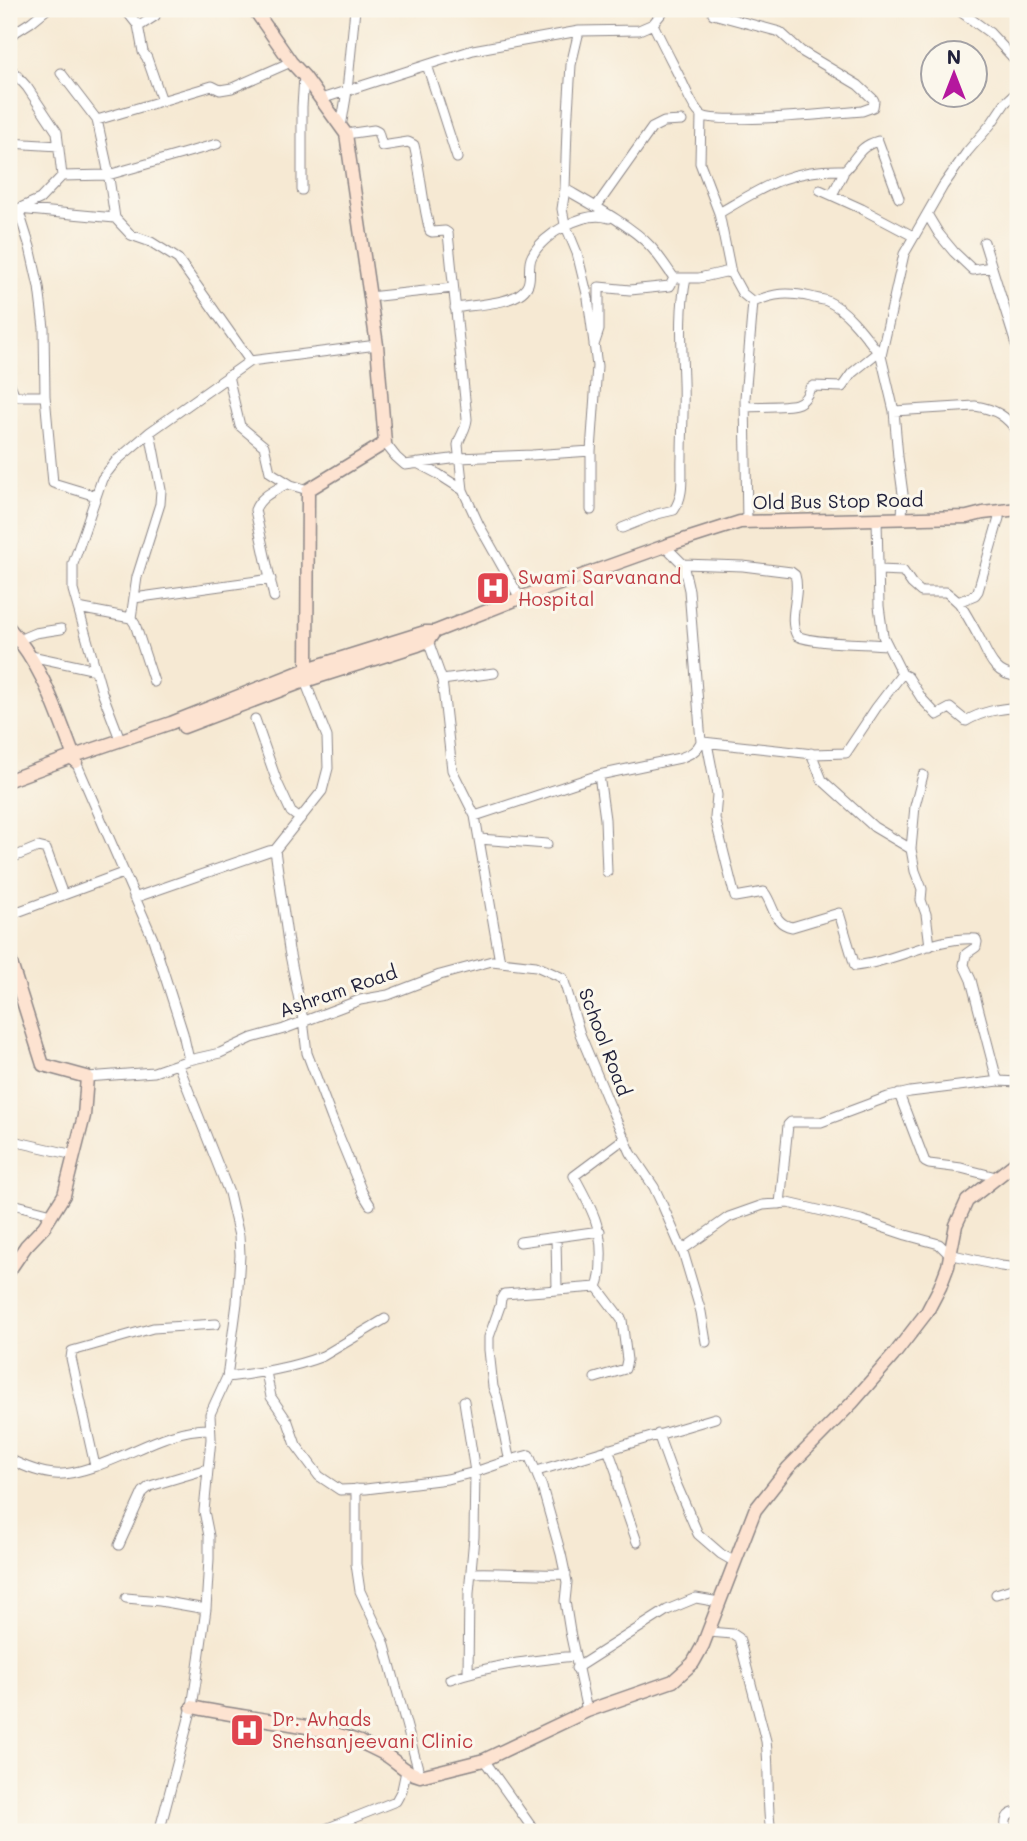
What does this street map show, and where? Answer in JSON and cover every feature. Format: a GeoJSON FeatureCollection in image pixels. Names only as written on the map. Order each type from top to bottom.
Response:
{"type":"FeatureCollection","features":[{"type":"Feature","properties":{"kind":"street"},"geometry":{"type":"LineString","coordinates":[[9,36],[47,9]]}},
{"type":"Feature","properties":{"kind":"street"},"geometry":{"type":"LineString","coordinates":[[125,9],[138,25],[142,52],[147,58],[162,101]]}},
{"type":"Feature","properties":{"kind":"street"},"geometry":{"type":"LineString","coordinates":[[138,25],[154,18],[152,9]]}},
{"type":"Feature","properties":{"kind":"street"},"geometry":{"type":"LineString","coordinates":[[254,9],[344,130]]}},
{"type":"Feature","properties":{"kind":"street"},"geometry":{"type":"LineString","coordinates":[[355,9],[344,130],[377,345],[385,443],[405,465],[458,458],[591,451]]}},
{"type":"Feature","properties":{"kind":"street"},"geometry":{"type":"LineString","coordinates":[[321,99],[473,50],[579,31],[639,30],[653,24],[665,9]]}},
{"type":"Feature","properties":{"kind":"street"},"geometry":{"type":"LineString","coordinates":[[957,9],[990,33],[1018,63]]}},
{"type":"Feature","properties":{"kind":"street"},"geometry":{"type":"LineString","coordinates":[[653,24],[691,100],[701,115],[707,118],[781,117],[862,111],[870,109],[874,104],[873,99],[858,85],[801,51],[780,32],[713,14]]}},
{"type":"Feature","properties":{"kind":"street"},"geometry":{"type":"LineString","coordinates":[[579,31],[571,65],[562,209],[565,224],[578,253],[588,298],[597,366],[591,451],[591,510]]}},
{"type":"Feature","properties":{"kind":"street"},"geometry":{"type":"LineString","coordinates":[[97,120],[212,86],[220,90],[232,88],[291,62]]}},
{"type":"Feature","properties":{"kind":"street"},"geometry":{"type":"LineString","coordinates":[[427,65],[457,158]]}},
{"type":"Feature","properties":{"kind":"street"},"geometry":{"type":"LineString","coordinates":[[9,67],[57,132],[62,176]]}},
{"type":"Feature","properties":{"kind":"street"},"geometry":{"type":"LineString","coordinates":[[61,73],[97,120],[115,218],[131,235],[150,242],[177,259],[250,361]]}},
{"type":"Feature","properties":{"kind":"street"},"geometry":{"type":"LineString","coordinates":[[302,190],[304,76]]}},
{"type":"Feature","properties":{"kind":"street"},"geometry":{"type":"LineString","coordinates":[[745,407],[796,404],[807,396],[813,386],[842,387],[852,373],[880,354],[904,254],[913,236],[974,142],[1018,91]]}},
{"type":"Feature","properties":{"kind":"street"},"geometry":{"type":"LineString","coordinates":[[701,115],[700,163],[719,213],[731,273],[742,293],[753,302]]}},
{"type":"Feature","properties":{"kind":"street"},"geometry":{"type":"LineString","coordinates":[[596,207],[652,128],[664,122],[682,121]]}},
{"type":"Feature","properties":{"kind":"street"},"geometry":{"type":"LineString","coordinates":[[344,130],[374,130],[378,132],[382,146],[408,142],[414,145],[430,231],[448,233],[467,419],[458,445],[463,490],[520,598]]}},
{"type":"Feature","properties":{"kind":"street"},"geometry":{"type":"LineString","coordinates":[[832,195],[843,172],[853,163],[863,147],[878,141],[899,198]]}},
{"type":"Feature","properties":{"kind":"street"},"geometry":{"type":"LineString","coordinates":[[9,143],[59,146]]}},
{"type":"Feature","properties":{"kind":"street"},"geometry":{"type":"LineString","coordinates":[[14,211],[40,199],[62,176],[108,175],[217,144]]}},
{"type":"Feature","properties":{"kind":"street"},"geometry":{"type":"LineString","coordinates":[[719,213],[779,179],[805,172],[843,172]]}},
{"type":"Feature","properties":{"kind":"street"},"geometry":{"type":"LineString","coordinates":[[565,189],[644,240],[674,278]]}},
{"type":"Feature","properties":{"kind":"street"},"geometry":{"type":"LineString","coordinates":[[820,190],[913,236]]}},
{"type":"Feature","properties":{"kind":"street"},"geometry":{"type":"LineString","coordinates":[[14,211],[115,218]]}},
{"type":"Feature","properties":{"kind":"street"},"geometry":{"type":"LineString","coordinates":[[14,211],[30,247],[39,287],[53,483],[96,496]]}},
{"type":"Feature","properties":{"kind":"street"},"geometry":{"type":"LineString","coordinates":[[927,214],[939,234],[973,270],[991,267]]}},
{"type":"Feature","properties":{"kind":"street"},"geometry":{"type":"LineString","coordinates":[[455,308],[501,301],[519,295],[530,280],[530,261],[533,254],[548,237],[565,224],[593,217],[614,219]]}},
{"type":"Feature","properties":{"kind":"street"},"geometry":{"type":"LineString","coordinates":[[984,242],[1018,351]]}},
{"type":"Feature","properties":{"kind":"street"},"geometry":{"type":"LineString","coordinates":[[674,278],[699,278],[731,273]]}},
{"type":"Feature","properties":{"kind":"street"},"geometry":{"type":"LineString","coordinates":[[594,345],[599,330],[599,287],[630,289],[670,286],[674,278]]}},
{"type":"Feature","properties":{"kind":"street"},"geometry":{"type":"LineString","coordinates":[[622,528],[674,510],[680,502],[683,413],[681,307],[686,278]]}},
{"type":"Feature","properties":{"kind":"street"},"geometry":{"type":"LineString","coordinates":[[369,297],[453,288]]}},
{"type":"Feature","properties":{"kind":"street"},"geometry":{"type":"LineString","coordinates":[[753,302],[770,295],[793,293],[826,300],[838,307],[880,354],[894,411],[903,494],[902,519]]}},
{"type":"Feature","properties":{"kind":"street"},"geometry":{"type":"LineString","coordinates":[[747,522],[745,407],[753,302]]}},
{"type":"Feature","properties":{"kind":"street"},"geometry":{"type":"LineString","coordinates":[[120,739],[102,692],[73,590],[73,564],[102,479],[109,469],[150,432],[250,361],[377,345]]}},
{"type":"Feature","properties":{"kind":"street"},"geometry":{"type":"LineString","coordinates":[[228,376],[240,426],[264,446],[270,472],[288,483],[308,490]]}},
{"type":"Feature","properties":{"kind":"street"},"geometry":{"type":"LineString","coordinates":[[9,382],[12,397],[45,396]]}},
{"type":"Feature","properties":{"kind":"street"},"geometry":{"type":"LineString","coordinates":[[894,411],[975,406],[987,408],[1000,413],[1011,422],[1018,433]]}},
{"type":"Feature","properties":{"kind":"street"},"geometry":{"type":"LineString","coordinates":[[150,432],[161,490],[160,504],[137,577],[131,618],[154,682]]}},
{"type":"Feature","properties":{"kind":"street"},"geometry":{"type":"LineString","coordinates":[[308,490],[385,443]]}},
{"type":"Feature","properties":{"kind":"street"},"geometry":{"type":"LineString","coordinates":[[417,463],[463,490]]}},
{"type":"Feature","properties":{"kind":"street"},"geometry":{"type":"LineString","coordinates":[[274,597],[256,510],[257,504],[265,496],[288,483]]}},
{"type":"Feature","properties":{"kind":"street"},"geometry":{"type":"LineString","coordinates":[[134,898],[275,850],[322,791],[328,768],[327,737],[306,675],[308,490]]}},
{"type":"Feature","properties":{"kind":"street","name":"Old Bus Stop Road"},"geometry":{"type":"LineString","coordinates":[[306,675],[429,635],[520,598],[740,522],[967,517],[1018,509]]}},
{"type":"Feature","properties":{"kind":"street","name":"Old Bus Stop Road"},"geometry":{"type":"LineString","coordinates":[[967,517],[980,520],[1018,518]]}},
{"type":"Feature","properties":{"kind":"street"},"geometry":{"type":"LineString","coordinates":[[958,602],[978,591],[999,519]]}},
{"type":"Feature","properties":{"kind":"street"},"geometry":{"type":"LineString","coordinates":[[877,520],[879,606],[883,636],[902,674],[908,677],[922,699],[937,715],[950,708],[967,721],[979,713],[1018,707]]}},
{"type":"Feature","properties":{"kind":"street"},"geometry":{"type":"LineString","coordinates":[[665,546],[683,564],[692,608],[704,742],[717,795],[715,818],[735,897],[764,892],[779,922],[792,927],[839,913],[855,966],[970,938],[977,942],[967,954],[964,965],[971,980],[999,1081]]}},
{"type":"Feature","properties":{"kind":"street"},"geometry":{"type":"LineString","coordinates":[[683,564],[743,565],[791,572],[797,583],[793,624],[797,636],[802,639],[887,645]]}},
{"type":"Feature","properties":{"kind":"street"},"geometry":{"type":"LineString","coordinates":[[879,570],[903,571],[921,592],[946,592],[958,602],[994,666],[1002,672],[1018,676]]}},
{"type":"Feature","properties":{"kind":"street"},"geometry":{"type":"LineString","coordinates":[[134,597],[271,579]]}},
{"type":"Feature","properties":{"kind":"street"},"geometry":{"type":"LineString","coordinates":[[78,608],[131,618]]}},
{"type":"Feature","properties":{"kind":"street"},"geometry":{"type":"LineString","coordinates":[[9,628],[14,642],[31,656],[48,688],[75,759],[153,939],[189,1060]]}},
{"type":"Feature","properties":{"kind":"street"},"geometry":{"type":"LineString","coordinates":[[14,642],[48,630],[61,629]]}},
{"type":"Feature","properties":{"kind":"street"},"geometry":{"type":"LineString","coordinates":[[429,635],[442,680],[452,770],[475,816],[500,962]]}},
{"type":"Feature","properties":{"kind":"street"},"geometry":{"type":"LineString","coordinates":[[31,656],[96,670]]}},
{"type":"Feature","properties":{"kind":"street"},"geometry":{"type":"LineString","coordinates":[[442,680],[494,673]]}},
{"type":"Feature","properties":{"kind":"street"},"geometry":{"type":"LineString","coordinates":[[704,742],[811,753],[846,753],[902,674]]}},
{"type":"Feature","properties":{"kind":"street"},"geometry":{"type":"LineString","coordinates":[[9,789],[120,739],[306,675]]}},
{"type":"Feature","properties":{"kind":"street"},"geometry":{"type":"LineString","coordinates":[[9,780],[178,729],[306,675]]}},
{"type":"Feature","properties":{"kind":"street"},"geometry":{"type":"LineString","coordinates":[[255,719],[277,782],[291,813],[300,819]]}},
{"type":"Feature","properties":{"kind":"street"},"geometry":{"type":"LineString","coordinates":[[475,816],[599,775],[691,754],[704,742]]}},
{"type":"Feature","properties":{"kind":"street"},"geometry":{"type":"LineString","coordinates":[[811,753],[822,780],[874,827],[911,849]]}},
{"type":"Feature","properties":{"kind":"street"},"geometry":{"type":"LineString","coordinates":[[599,775],[605,819],[607,872]]}},
{"type":"Feature","properties":{"kind":"street"},"geometry":{"type":"LineString","coordinates":[[923,775],[915,806],[911,849],[922,889],[921,900],[926,914],[930,946]]}},
{"type":"Feature","properties":{"kind":"street"},"geometry":{"type":"LineString","coordinates":[[479,839],[547,844]]}},
{"type":"Feature","properties":{"kind":"street"},"geometry":{"type":"LineString","coordinates":[[9,859],[38,847],[46,849],[63,895]]}},
{"type":"Feature","properties":{"kind":"street"},"geometry":{"type":"LineString","coordinates":[[275,850],[307,1053],[362,1192],[370,1205]]}},
{"type":"Feature","properties":{"kind":"street"},"geometry":{"type":"LineString","coordinates":[[9,915],[123,873]]}},
{"type":"Feature","properties":{"kind":"street"},"geometry":{"type":"LineString","coordinates":[[9,957],[43,1065],[87,1077],[84,1116],[64,1195],[44,1227],[9,1270]]}},
{"type":"Feature","properties":{"kind":"street","name":"Ashram Road"},"geometry":{"type":"LineString","coordinates":[[87,1077],[154,1072],[220,1053],[252,1038],[360,1000],[388,995],[471,966],[500,962]]}},
{"type":"Feature","properties":{"kind":"street","name":"School Road"},"geometry":{"type":"LineString","coordinates":[[500,962],[536,966],[563,978],[580,1034],[625,1138]]}},
{"type":"Feature","properties":{"kind":"street"},"geometry":{"type":"LineString","coordinates":[[161,1832],[170,1785],[192,1706],[206,1609],[209,1536],[204,1511],[210,1413],[227,1377],[237,1303],[239,1236],[222,1174],[178,1064]]}},
{"type":"Feature","properties":{"kind":"street"},"geometry":{"type":"LineString","coordinates":[[780,1204],[789,1123],[821,1122],[899,1094],[999,1081],[1018,1082]]}},
{"type":"Feature","properties":{"kind":"street"},"geometry":{"type":"LineString","coordinates":[[899,1094],[925,1162],[996,1177]]}},
{"type":"Feature","properties":{"kind":"street"},"geometry":{"type":"LineString","coordinates":[[597,1287],[601,1277],[603,1246],[600,1231],[574,1176],[625,1138],[631,1153],[662,1203],[682,1250],[701,1312],[706,1342]]}},
{"type":"Feature","properties":{"kind":"street"},"geometry":{"type":"LineString","coordinates":[[9,1140],[74,1154]]}},
{"type":"Feature","properties":{"kind":"street"},"geometry":{"type":"LineString","coordinates":[[192,1706],[317,1729],[361,1743],[420,1776],[484,1760],[587,1712],[673,1681],[693,1663],[709,1632],[755,1510],[770,1490],[894,1356],[927,1312],[940,1287],[948,1266],[956,1225],[967,1201],[1018,1161]]}},
{"type":"Feature","properties":{"kind":"street"},"geometry":{"type":"LineString","coordinates":[[9,1203],[52,1214]]}},
{"type":"Feature","properties":{"kind":"street"},"geometry":{"type":"LineString","coordinates":[[682,1250],[729,1217],[763,1206],[788,1203],[861,1220],[939,1244],[949,1254],[1018,1268]]}},
{"type":"Feature","properties":{"kind":"street"},"geometry":{"type":"LineString","coordinates":[[520,1242],[600,1231]]}},
{"type":"Feature","properties":{"kind":"street"},"geometry":{"type":"LineString","coordinates":[[556,1237],[557,1289]]}},
{"type":"Feature","properties":{"kind":"street"},"geometry":{"type":"LineString","coordinates":[[510,1460],[490,1362],[489,1337],[501,1299],[504,1294],[597,1287]]}},
{"type":"Feature","properties":{"kind":"street"},"geometry":{"type":"LineString","coordinates":[[595,1378],[625,1369],[627,1360],[622,1320],[597,1287]]}},
{"type":"Feature","properties":{"kind":"street"},"geometry":{"type":"LineString","coordinates":[[227,1377],[266,1372],[323,1356],[385,1319]]}},
{"type":"Feature","properties":{"kind":"street"},"geometry":{"type":"LineString","coordinates":[[95,1466],[71,1358],[72,1351],[153,1328],[216,1324]]}},
{"type":"Feature","properties":{"kind":"street"},"geometry":{"type":"LineString","coordinates":[[266,1372],[271,1397],[288,1422],[296,1445],[319,1476],[340,1490],[447,1479],[529,1455],[537,1471],[566,1574],[565,1601],[576,1668],[587,1712]]}},
{"type":"Feature","properties":{"kind":"street"},"geometry":{"type":"LineString","coordinates":[[464,1401],[475,1472],[468,1673]]}},
{"type":"Feature","properties":{"kind":"street"},"geometry":{"type":"LineString","coordinates":[[537,1471],[715,1418]]}},
{"type":"Feature","properties":{"kind":"street"},"geometry":{"type":"LineString","coordinates":[[9,1459],[55,1474],[81,1471],[115,1461],[178,1433],[210,1429]]}},
{"type":"Feature","properties":{"kind":"street"},"geometry":{"type":"LineString","coordinates":[[658,1434],[698,1534],[735,1562]]}},
{"type":"Feature","properties":{"kind":"street"},"geometry":{"type":"LineString","coordinates":[[608,1449],[637,1542]]}},
{"type":"Feature","properties":{"kind":"street"},"geometry":{"type":"LineString","coordinates":[[119,1545],[143,1492],[150,1486],[207,1469]]}},
{"type":"Feature","properties":{"kind":"street"},"geometry":{"type":"LineString","coordinates":[[356,1489],[356,1564],[360,1591],[384,1642],[420,1776]]}},
{"type":"Feature","properties":{"kind":"street"},"geometry":{"type":"LineString","coordinates":[[471,1573],[566,1574]]}},
{"type":"Feature","properties":{"kind":"street"},"geometry":{"type":"LineString","coordinates":[[996,1594],[1018,1587]]}},
{"type":"Feature","properties":{"kind":"street"},"geometry":{"type":"LineString","coordinates":[[126,1598],[206,1609]]}},
{"type":"Feature","properties":{"kind":"street"},"geometry":{"type":"LineString","coordinates":[[576,1668],[667,1610],[696,1598],[719,1602]]}},
{"type":"Feature","properties":{"kind":"street"},"geometry":{"type":"LineString","coordinates":[[709,1632],[733,1633],[742,1647],[766,1741],[771,1832]]}},
{"type":"Feature","properties":{"kind":"street"},"geometry":{"type":"LineString","coordinates":[[450,1679],[500,1665],[574,1656]]}},
{"type":"Feature","properties":{"kind":"street"},"geometry":{"type":"LineString","coordinates":[[484,1760],[535,1832]]}},
{"type":"Feature","properties":{"kind":"street"},"geometry":{"type":"LineString","coordinates":[[318,1832],[396,1801],[402,1790],[406,1770]]}},
{"type":"Feature","properties":{"kind":"street"},"geometry":{"type":"LineString","coordinates":[[1006,1832],[1007,1816],[1018,1812]]}},
{"type":"Feature","properties":{"kind":"street"},"geometry":{"type":"LineString","coordinates":[[357,1832],[366,1832]]}},
{"type":"Feature","properties":{"kind":"place","name":"Swami Sarvanand Hospital"},"geometry":{"type":"Point","coordinates":[493,588]}},
{"type":"Feature","properties":{"kind":"place","name":"Dr. Avhads Snehsanjeevani Clinic"},"geometry":{"type":"Point","coordinates":[247,1730]}}]}
